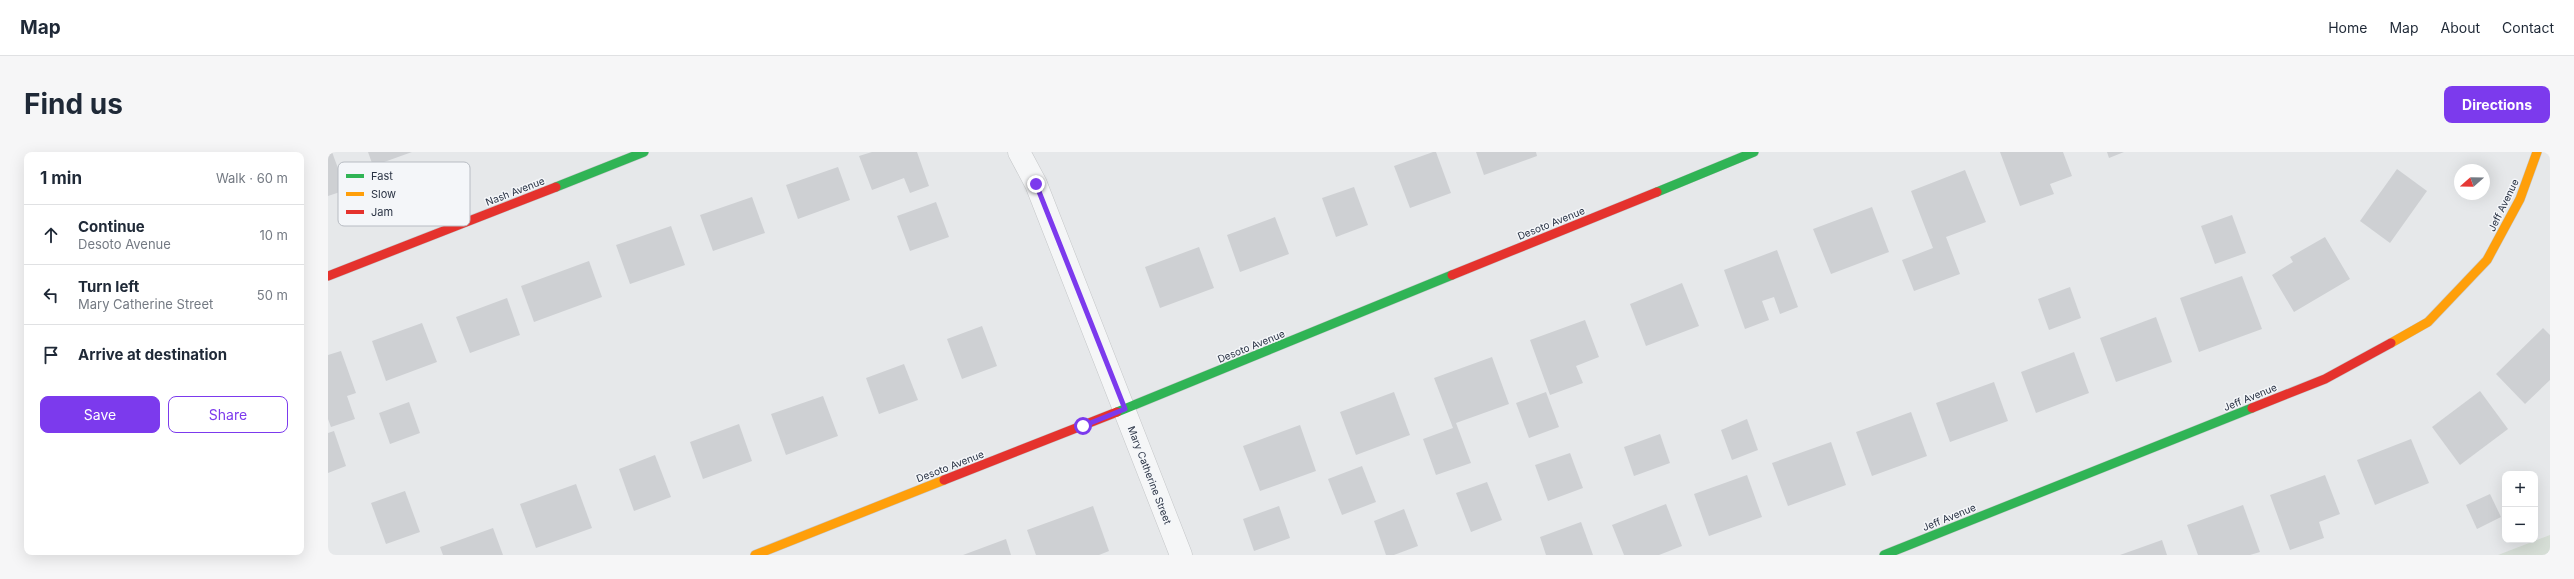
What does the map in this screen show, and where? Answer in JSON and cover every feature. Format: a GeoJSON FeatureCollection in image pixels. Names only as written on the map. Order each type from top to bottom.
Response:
{"type":"FeatureCollection","features":[{"type":"Feature","properties":{"kind":"street","name":"Nash Avenue"},"geometry":{"type":"LineString","coordinates":[[470,220],[644,152]]}},
{"type":"Feature","properties":{"kind":"street","name":"Mary Catherine Street"},"geometry":{"type":"LineString","coordinates":[[1019,152],[1036,184],[1181,555]]}},
{"type":"Feature","properties":{"kind":"street","name":"Desoto Avenue"},"geometry":{"type":"LineString","coordinates":[[761,554],[1125,409],[1754,152]]}},
{"type":"Feature","properties":{"kind":"street","name":"Jeff Avenue"},"geometry":{"type":"LineString","coordinates":[[1884,555],[2325,379],[2428,322],[2487,260],[2520,199],[2537,152]]}},
{"type":"Feature","properties":{"kind":"street","name":"Nash Avenue"},"geometry":{"type":"LineString","coordinates":[[328,276],[455,226]]}},
{"type":"Feature","properties":{"kind":"shaded area"},"geometry":{"type":"Polygon","coordinates":[[[2550,535],[2550,555],[2498,555],[2529,543],[2538,543],[2538,540],[2550,535]]]}},
{"type":"Feature","properties":{"kind":"building"},"geometry":{"type":"Polygon","coordinates":[[[328,152],[332,152],[338,168],[338,193],[328,196],[328,152]]]}},
{"type":"Feature","properties":{"kind":"building"},"geometry":{"type":"Polygon","coordinates":[[[368,152],[412,152],[384,162],[372,162],[368,152]]]}},
{"type":"Feature","properties":{"kind":"building"},"geometry":{"type":"Polygon","coordinates":[[[872,152],[917,152],[929,186],[910,193],[904,178],[872,190],[859,156],[872,152]]]}},
{"type":"Feature","properties":{"kind":"building"},"geometry":{"type":"Polygon","coordinates":[[[1436,152],[1451,193],[1410,208],[1394,166],[1436,152]]]}},
{"type":"Feature","properties":{"kind":"building"},"geometry":{"type":"Polygon","coordinates":[[[1476,152],[1536,152],[1537,156],[1484,175],[1476,152]]]}},
{"type":"Feature","properties":{"kind":"building"},"geometry":{"type":"Polygon","coordinates":[[[2000,152],[2063,152],[2072,176],[2050,184],[2054,194],[2020,206],[2000,152]]]}},
{"type":"Feature","properties":{"kind":"building"},"geometry":{"type":"Polygon","coordinates":[[[2107,152],[2124,152],[2109,158],[2107,152]]]}},
{"type":"Feature","properties":{"kind":"building"},"geometry":{"type":"Polygon","coordinates":[[[838,167],[850,200],[798,219],[786,185],[838,167]]]}},
{"type":"Feature","properties":{"kind":"building"},"geometry":{"type":"Polygon","coordinates":[[[2397,169],[2427,191],[2390,243],[2360,221],[2397,169]]]}},
{"type":"Feature","properties":{"kind":"building"},"geometry":{"type":"Polygon","coordinates":[[[1965,170],[1986,222],[1946,237],[1960,274],[1914,291],[1902,260],[1933,248],[1911,191],[1965,170]]]}},
{"type":"Feature","properties":{"kind":"building"},"geometry":{"type":"Polygon","coordinates":[[[1354,187],[1368,225],[1336,237],[1322,198],[1354,187]]]}},
{"type":"Feature","properties":{"kind":"building"},"geometry":{"type":"Polygon","coordinates":[[[752,197],[765,233],[713,251],[700,215],[752,197]]]}},
{"type":"Feature","properties":{"kind":"building"},"geometry":{"type":"Polygon","coordinates":[[[936,202],[949,237],[910,251],[897,216],[936,202]]]}},
{"type":"Feature","properties":{"kind":"building"},"geometry":{"type":"Polygon","coordinates":[[[1872,207],[1889,252],[1831,274],[1813,229],[1872,207]]]}},
{"type":"Feature","properties":{"kind":"building"},"geometry":{"type":"Polygon","coordinates":[[[2232,215],[2246,253],[2215,264],[2201,226],[2232,215]]]}},
{"type":"Feature","properties":{"kind":"building"},"geometry":{"type":"Polygon","coordinates":[[[1275,217],[1289,254],[1240,272],[1227,235],[1275,217]]]}},
{"type":"Feature","properties":{"kind":"building"},"geometry":{"type":"Polygon","coordinates":[[[671,226],[685,265],[630,284],[616,245],[671,226]]]}},
{"type":"Feature","properties":{"kind":"building"},"geometry":{"type":"Polygon","coordinates":[[[2325,237],[2350,279],[2294,312],[2272,275],[2293,262],[2290,257],[2325,237]]]}},
{"type":"Feature","properties":{"kind":"building"},"geometry":{"type":"Polygon","coordinates":[[[1199,247],[1214,288],[1160,308],[1145,267],[1199,247]]]}},
{"type":"Feature","properties":{"kind":"building"},"geometry":{"type":"Polygon","coordinates":[[[1777,250],[1798,307],[1780,314],[1774,297],[1762,301],[1769,320],[1745,329],[1724,270],[1777,250]]]}},
{"type":"Feature","properties":{"kind":"building"},"geometry":{"type":"Polygon","coordinates":[[[589,261],[602,297],[534,322],[521,286],[589,261]]]}},
{"type":"Feature","properties":{"kind":"building"},"geometry":{"type":"Polygon","coordinates":[[[2242,276],[2262,329],[2199,352],[2180,298],[2242,276]]]}},
{"type":"Feature","properties":{"kind":"building"},"geometry":{"type":"Polygon","coordinates":[[[1682,283],[1699,326],[1646,346],[1630,304],[1682,283]]]}},
{"type":"Feature","properties":{"kind":"building"},"geometry":{"type":"Polygon","coordinates":[[[2070,287],[2081,318],[2049,330],[2038,299],[2070,287]]]}},
{"type":"Feature","properties":{"kind":"building"},"geometry":{"type":"Polygon","coordinates":[[[507,298],[520,335],[470,353],[456,317],[507,298]]]}},
{"type":"Feature","properties":{"kind":"building"},"geometry":{"type":"Polygon","coordinates":[[[2156,317],[2172,362],[2116,382],[2100,338],[2156,317]]]}},
{"type":"Feature","properties":{"kind":"building"},"geometry":{"type":"Polygon","coordinates":[[[1585,320],[1599,357],[1576,366],[1583,383],[1550,395],[1530,340],[1585,320]]]}},
{"type":"Feature","properties":{"kind":"building"},"geometry":{"type":"Polygon","coordinates":[[[422,323],[437,362],[386,381],[372,341],[422,323]]]}},
{"type":"Feature","properties":{"kind":"building"},"geometry":{"type":"Polygon","coordinates":[[[982,326],[997,366],[962,379],[947,339],[982,326]]]}},
{"type":"Feature","properties":{"kind":"building"},"geometry":{"type":"Polygon","coordinates":[[[2543,328],[2550,335],[2550,380],[2525,404],[2496,374],[2543,328]]]}},
{"type":"Feature","properties":{"kind":"building"},"geometry":{"type":"Polygon","coordinates":[[[341,351],[356,393],[347,396],[355,419],[331,427],[328,419],[328,355],[341,351]]]}},
{"type":"Feature","properties":{"kind":"building"},"geometry":{"type":"Polygon","coordinates":[[[2074,352],[2089,393],[2036,413],[2021,372],[2074,352]]]}},
{"type":"Feature","properties":{"kind":"building"},"geometry":{"type":"Polygon","coordinates":[[[1492,357],[1509,404],[1456,423],[1471,463],[1436,475],[1423,439],[1453,428],[1434,378],[1492,357]]]}},
{"type":"Feature","properties":{"kind":"building"},"geometry":{"type":"Polygon","coordinates":[[[904,364],[918,400],[879,414],[866,378],[904,364]]]}},
{"type":"Feature","properties":{"kind":"building"},"geometry":{"type":"Polygon","coordinates":[[[1994,382],[2008,421],[1950,442],[1936,403],[1994,382]]]}},
{"type":"Feature","properties":{"kind":"building"},"geometry":{"type":"Polygon","coordinates":[[[2480,391],[2508,429],[2460,465],[2432,427],[2480,391]]]}},
{"type":"Feature","properties":{"kind":"building"},"geometry":{"type":"Polygon","coordinates":[[[1394,392],[1410,435],[1356,455],[1340,412],[1394,392]]]}},
{"type":"Feature","properties":{"kind":"building"},"geometry":{"type":"Polygon","coordinates":[[[1546,392],[1559,427],[1529,438],[1516,403],[1546,392]]]}},
{"type":"Feature","properties":{"kind":"building"},"geometry":{"type":"Polygon","coordinates":[[[823,396],[838,436],[786,455],[771,414],[823,396]]]}},
{"type":"Feature","properties":{"kind":"building"},"geometry":{"type":"Polygon","coordinates":[[[409,402],[420,433],[390,444],[379,413],[409,402]]]}},
{"type":"Feature","properties":{"kind":"building"},"geometry":{"type":"Polygon","coordinates":[[[1911,412],[1927,456],[1872,476],[1856,432],[1911,412]]]}},
{"type":"Feature","properties":{"kind":"building"},"geometry":{"type":"Polygon","coordinates":[[[1747,419],[1758,450],[1732,460],[1721,430],[1747,419]]]}},
{"type":"Feature","properties":{"kind":"building"},"geometry":{"type":"Polygon","coordinates":[[[739,424],[752,461],[703,479],[690,442],[739,424]]]}},
{"type":"Feature","properties":{"kind":"building"},"geometry":{"type":"Polygon","coordinates":[[[1300,425],[1316,471],[1260,491],[1243,446],[1300,425]]]}},
{"type":"Feature","properties":{"kind":"building"},"geometry":{"type":"Polygon","coordinates":[[[334,431],[346,466],[328,473],[328,433],[334,431]]]}},
{"type":"Feature","properties":{"kind":"building"},"geometry":{"type":"Polygon","coordinates":[[[1660,434],[1670,463],[1634,476],[1624,447],[1660,434]]]}},
{"type":"Feature","properties":{"kind":"building"},"geometry":{"type":"Polygon","coordinates":[[[2411,439],[2429,483],[2375,505],[2357,460],[2411,439]]]}},
{"type":"Feature","properties":{"kind":"building"},"geometry":{"type":"Polygon","coordinates":[[[1831,442],[1846,485],[1788,506],[1772,463],[1831,442]]]}},
{"type":"Feature","properties":{"kind":"building"},"geometry":{"type":"Polygon","coordinates":[[[1570,453],[1583,488],[1548,501],[1535,465],[1570,453]]]}},
{"type":"Feature","properties":{"kind":"building"},"geometry":{"type":"Polygon","coordinates":[[[655,455],[671,497],[634,511],[619,469],[655,455]]]}},
{"type":"Feature","properties":{"kind":"building"},"geometry":{"type":"Polygon","coordinates":[[[1362,466],[1376,502],[1342,515],[1328,479],[1362,466]]]}},
{"type":"Feature","properties":{"kind":"building"},"geometry":{"type":"Polygon","coordinates":[[[1747,475],[1762,517],[1709,536],[1694,494],[1747,475]]]}},
{"type":"Feature","properties":{"kind":"building"},"geometry":{"type":"Polygon","coordinates":[[[2325,475],[2340,514],[2319,522],[2324,538],[2290,550],[2270,495],[2325,475]]]}},
{"type":"Feature","properties":{"kind":"building"},"geometry":{"type":"Polygon","coordinates":[[[1487,482],[1502,520],[1471,532],[1456,493],[1487,482]]]}},
{"type":"Feature","properties":{"kind":"building"},"geometry":{"type":"Polygon","coordinates":[[[576,484],[592,528],[536,548],[520,504],[576,484]]]}},
{"type":"Feature","properties":{"kind":"building"},"geometry":{"type":"Polygon","coordinates":[[[405,491],[420,532],[386,544],[371,503],[405,491]]]}},
{"type":"Feature","properties":{"kind":"building"},"geometry":{"type":"Polygon","coordinates":[[[2490,494],[2501,517],[2477,529],[2466,505],[2490,494]]]}},
{"type":"Feature","properties":{"kind":"building"},"geometry":{"type":"Polygon","coordinates":[[[1666,504],[1682,546],[1659,555],[1624,555],[1612,525],[1666,504]]]}},
{"type":"Feature","properties":{"kind":"building"},"geometry":{"type":"Polygon","coordinates":[[[2243,505],[2260,552],[2250,555],[2198,555],[2187,525],[2243,505]]]}},
{"type":"Feature","properties":{"kind":"building"},"geometry":{"type":"Polygon","coordinates":[[[1093,506],[1109,551],[1099,555],[1036,555],[1027,530],[1093,506]]]}},
{"type":"Feature","properties":{"kind":"building"},"geometry":{"type":"Polygon","coordinates":[[[1279,506],[1290,538],[1254,551],[1243,519],[1279,506]]]}},
{"type":"Feature","properties":{"kind":"building"},"geometry":{"type":"Polygon","coordinates":[[[1404,509],[1418,546],[1394,555],[1386,555],[1374,521],[1404,509]]]}},
{"type":"Feature","properties":{"kind":"building"},"geometry":{"type":"Polygon","coordinates":[[[1581,522],[1593,555],[1546,555],[1540,537],[1581,522]]]}},
{"type":"Feature","properties":{"kind":"building"},"geometry":{"type":"Polygon","coordinates":[[[493,528],[503,555],[443,555],[440,547],[493,528]]]}},
{"type":"Feature","properties":{"kind":"building"},"geometry":{"type":"Polygon","coordinates":[[[1006,539],[1011,555],[963,555],[1006,539]]]}},
{"type":"Feature","properties":{"kind":"building"},"geometry":{"type":"Polygon","coordinates":[[[2162,540],[2167,555],[2120,555],[2162,540]]]}},
{"type":"Feature","properties":{"kind":"traffic: fast"},"geometry":{"type":"LineString","coordinates":[[556,187],[644,152]]}},
{"type":"Feature","properties":{"kind":"traffic: fast"},"geometry":{"type":"LineString","coordinates":[[1657,192],[1754,152]]}},
{"type":"Feature","properties":{"kind":"traffic: fast"},"geometry":{"type":"LineString","coordinates":[[1117,412],[1452,275]]}},
{"type":"Feature","properties":{"kind":"traffic: fast"},"geometry":{"type":"LineString","coordinates":[[1884,555],[2252,408]]}},
{"type":"Feature","properties":{"kind":"traffic: slow"},"geometry":{"type":"LineString","coordinates":[[2391,343],[2428,322],[2487,260],[2520,199],[2537,152]]}},
{"type":"Feature","properties":{"kind":"traffic: slow"},"geometry":{"type":"LineString","coordinates":[[755,555],[944,480]]}},
{"type":"Feature","properties":{"kind":"traffic: jam"},"geometry":{"type":"LineString","coordinates":[[470,221],[556,187]]}},
{"type":"Feature","properties":{"kind":"traffic: jam"},"geometry":{"type":"LineString","coordinates":[[1452,275],[1657,192]]}},
{"type":"Feature","properties":{"kind":"traffic: jam"},"geometry":{"type":"LineString","coordinates":[[328,276],[456,226]]}},
{"type":"Feature","properties":{"kind":"traffic: jam"},"geometry":{"type":"LineString","coordinates":[[2252,408],[2325,379],[2391,343]]}},
{"type":"Feature","properties":{"kind":"traffic: jam"},"geometry":{"type":"LineString","coordinates":[[944,480],[1117,412]]}},
{"type":"Feature","properties":{"kind":"route"},"geometry":{"type":"LineString","coordinates":[[1036,184],[1125,409],[1083,426]]}}]}
